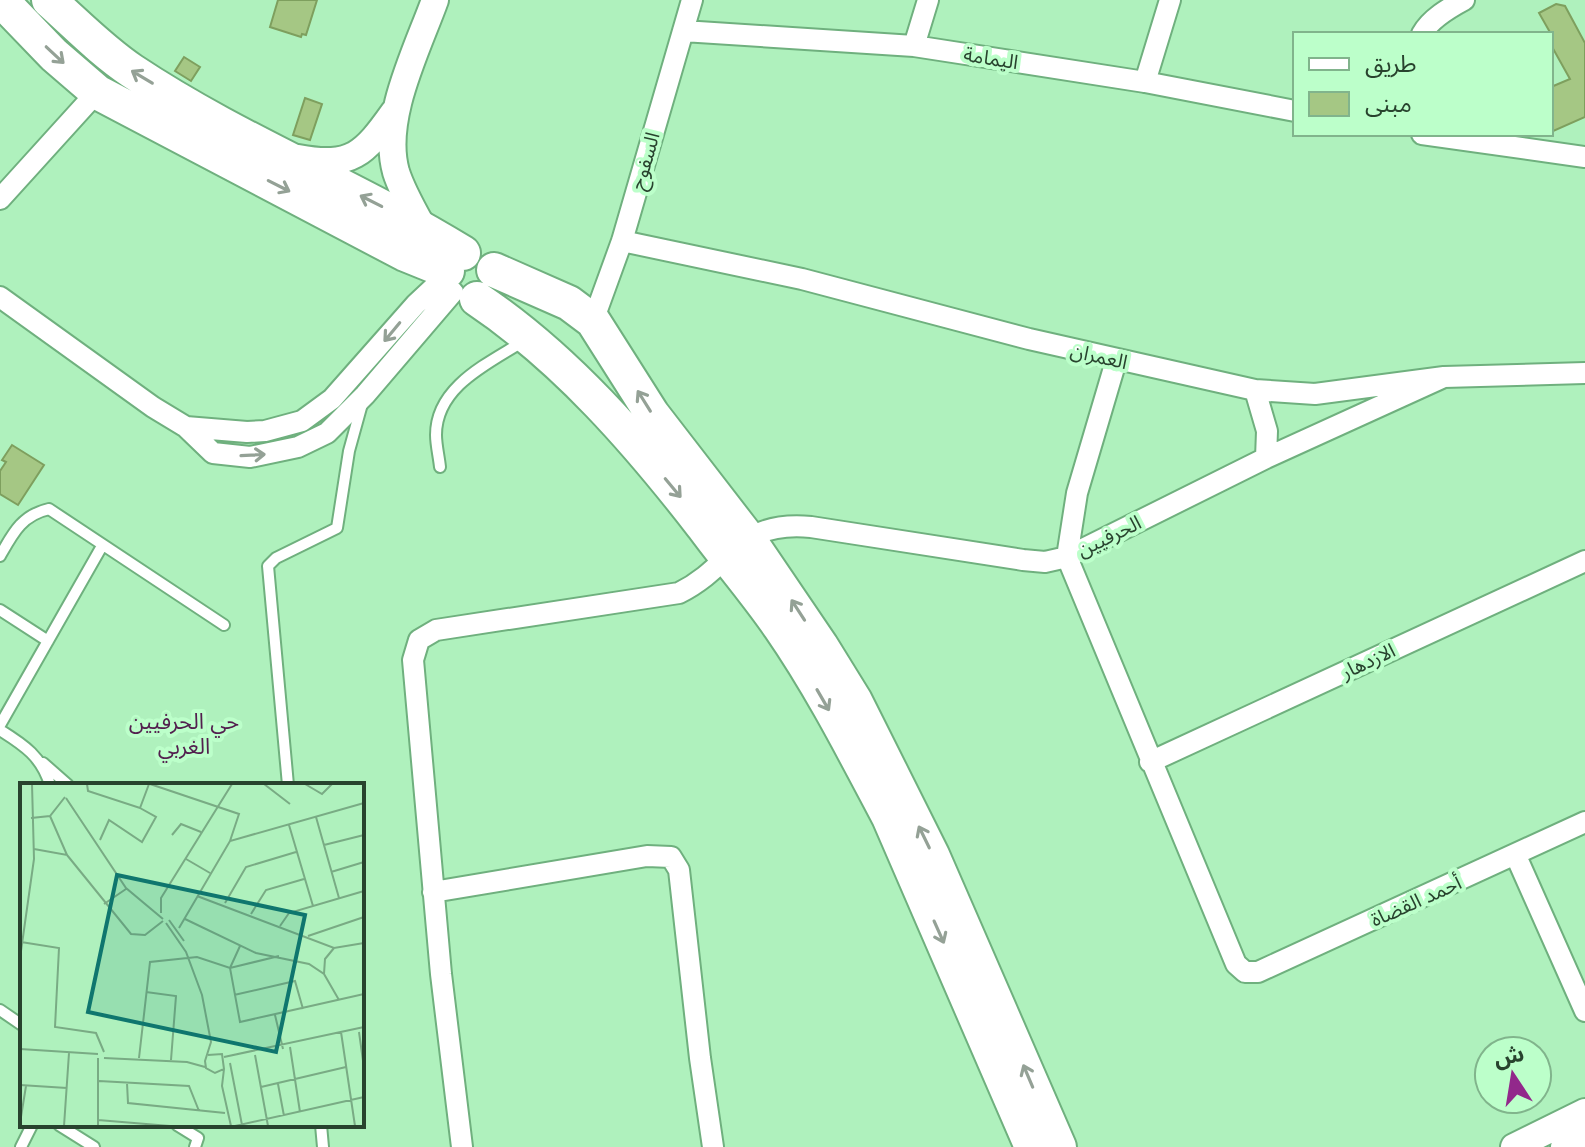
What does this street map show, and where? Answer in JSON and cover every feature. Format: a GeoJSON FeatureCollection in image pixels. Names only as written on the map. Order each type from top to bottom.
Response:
{"type":"FeatureCollection","features":[{"type":"Feature","properties":{"kind":"main road"},"geometry":{"type":"LineString","coordinates":[[1,0],[54,55],[97,92],[405,254],[457,278],[490,290],[494,270],[581,312],[652,414],[737,547],[889,817],[1032,1147]]}},
{"type":"Feature","properties":{"kind":"main road"},"geometry":{"type":"LineString","coordinates":[[49,0],[131,71],[216,121],[423,228],[457,278],[539,348],[737,547],[821,646],[855,701],[932,855],[1059,1147]]}},
{"type":"Feature","properties":{"kind":"main road"},"geometry":{"type":"LineString","coordinates":[[539,348],[535,323],[547,312],[581,312]]}},
{"type":"Feature","properties":{"kind":"main road"},"geometry":{"type":"LineString","coordinates":[[539,348],[565,357],[580,350],[590,337],[581,312]]}},
{"type":"Feature","properties":{"kind":"street"},"geometry":{"type":"LineString","coordinates":[[423,228],[396,172],[392,141],[396,109],[435,0]]}},
{"type":"Feature","properties":{"kind":"street","name":"السفوح"},"geometry":{"type":"LineString","coordinates":[[581,312],[622,241],[692,0]]}},
{"type":"Feature","properties":{"kind":"street"},"geometry":{"type":"LineString","coordinates":[[914,46],[928,0]]}},
{"type":"Feature","properties":{"kind":"street"},"geometry":{"type":"LineString","coordinates":[[1145,82],[1170,0]]}},
{"type":"Feature","properties":{"kind":"street"},"geometry":{"type":"LineString","coordinates":[[1424,32],[1437,18],[1464,0]]}},
{"type":"Feature","properties":{"kind":"street","name":"اليمامة"},"geometry":{"type":"LineString","coordinates":[[683,31],[914,46],[1145,82],[1293,111]]}},
{"type":"Feature","properties":{"kind":"street"},"geometry":{"type":"LineString","coordinates":[[0,199],[97,92]]}},
{"type":"Feature","properties":{"kind":"street"},"geometry":{"type":"LineString","coordinates":[[282,155],[329,163],[347,158],[373,142],[396,109]]}},
{"type":"Feature","properties":{"kind":"street"},"geometry":{"type":"LineString","coordinates":[[1436,136],[1585,157]]}},
{"type":"Feature","properties":{"kind":"street","name":"العمران"},"geometry":{"type":"LineString","coordinates":[[622,241],[802,279],[1116,361],[1255,390],[1315,394],[1444,377],[1585,373]]}},
{"type":"Feature","properties":{"kind":"street"},"geometry":{"type":"LineString","coordinates":[[0,297],[186,427],[213,453],[250,457],[298,447],[327,433],[365,395],[457,278]]}},
{"type":"Feature","properties":{"kind":"street"},"geometry":{"type":"LineString","coordinates":[[186,427],[265,431],[302,421],[332,399],[416,304],[457,278]]}},
{"type":"Feature","properties":{"kind":"street"},"geometry":{"type":"LineString","coordinates":[[1116,361],[1077,493],[1067,557],[1150,762]]}},
{"type":"Feature","properties":{"kind":"street","name":"الحرفيين"},"geometry":{"type":"LineString","coordinates":[[737,547],[772,528],[799,526],[1023,560],[1045,562],[1067,557],[1266,458],[1444,377]]}},
{"type":"Feature","properties":{"kind":"street"},"geometry":{"type":"LineString","coordinates":[[1255,390],[1267,431],[1266,458]]}},
{"type":"Feature","properties":{"kind":"street"},"geometry":{"type":"LineString","coordinates":[[462,1147],[433,892],[413,660],[419,640],[436,630],[679,593],[698,581],[737,547]]}},
{"type":"Feature","properties":{"kind":"street","name":"الازدهار"},"geometry":{"type":"LineString","coordinates":[[1150,762],[1585,561]]}},
{"type":"Feature","properties":{"kind":"street","name":"أحمد القضاة"},"geometry":{"type":"LineString","coordinates":[[1150,762],[1236,964],[1245,972],[1258,972],[1585,822]]}},
{"type":"Feature","properties":{"kind":"street"},"geometry":{"type":"LineString","coordinates":[[433,892],[647,856],[671,857],[679,870],[713,1147]]}},
{"type":"Feature","properties":{"kind":"street"},"geometry":{"type":"LineString","coordinates":[[1516,856],[1585,1011]]}},
{"type":"Feature","properties":{"kind":"street"},"geometry":{"type":"LineString","coordinates":[[1514,1147],[1585,1112]]}},
{"type":"Feature","properties":{"kind":"street"},"geometry":{"type":"LineString","coordinates":[[1564,1147],[1585,1137]]}},
{"type":"Feature","properties":{"kind":"lane"},"geometry":{"type":"LineString","coordinates":[[440,467],[435,434],[442,405],[467,376],[539,348]]}},
{"type":"Feature","properties":{"kind":"lane"},"geometry":{"type":"LineString","coordinates":[[288,783],[268,566],[276,558],[337,528],[349,451],[365,395]]}},
{"type":"Feature","properties":{"kind":"lane"},"geometry":{"type":"LineString","coordinates":[[0,556],[17,525],[37,511],[49,509],[224,625]]}},
{"type":"Feature","properties":{"kind":"lane"},"geometry":{"type":"LineString","coordinates":[[66,783],[29,749],[0,728],[102,546]]}},
{"type":"Feature","properties":{"kind":"lane"},"geometry":{"type":"LineString","coordinates":[[0,610],[48,641]]}},
{"type":"Feature","properties":{"kind":"lane"},"geometry":{"type":"LineString","coordinates":[[36,756],[49,783]]}},
{"type":"Feature","properties":{"kind":"lane"},"geometry":{"type":"LineString","coordinates":[[0,1010],[20,1024]]}},
{"type":"Feature","properties":{"kind":"lane"},"geometry":{"type":"LineString","coordinates":[[21,1147],[31,1127]]}},
{"type":"Feature","properties":{"kind":"lane"},"geometry":{"type":"LineString","coordinates":[[62,1127],[94,1147]]}},
{"type":"Feature","properties":{"kind":"lane"},"geometry":{"type":"LineString","coordinates":[[180,1127],[198,1138],[195,1147]]}},
{"type":"Feature","properties":{"kind":"lane"},"geometry":{"type":"LineString","coordinates":[[321,1127],[323,1147]]}},
{"type":"Feature","properties":{"kind":"building"},"geometry":{"type":"Polygon","coordinates":[[[278,0],[317,0],[306,35],[302,34],[301,37],[270,27],[278,0]]]}},
{"type":"Feature","properties":{"kind":"building"},"geometry":{"type":"Polygon","coordinates":[[[1556,4],[1565,6],[1585,43],[1585,117],[1553,131],[1553,86],[1570,79],[1553,49],[1553,32],[1550,32],[1539,13],[1556,4]]]}},
{"type":"Feature","properties":{"kind":"building"},"geometry":{"type":"Polygon","coordinates":[[[184,57],[200,67],[191,81],[175,71],[184,57]]]}},
{"type":"Feature","properties":{"kind":"building"},"geometry":{"type":"Polygon","coordinates":[[[305,98],[322,104],[310,140],[293,135],[305,98]]]}},
{"type":"Feature","properties":{"kind":"building"},"geometry":{"type":"Polygon","coordinates":[[[12,445],[44,465],[18,505],[0,494],[0,471],[6,462],[2,460],[12,445]]]}},
{"type":"Feature","properties":{"kind":"district","name":"حي الحرفيين الغربي"},"geometry":{"type":"Point","coordinates":[184,734]}}]}
